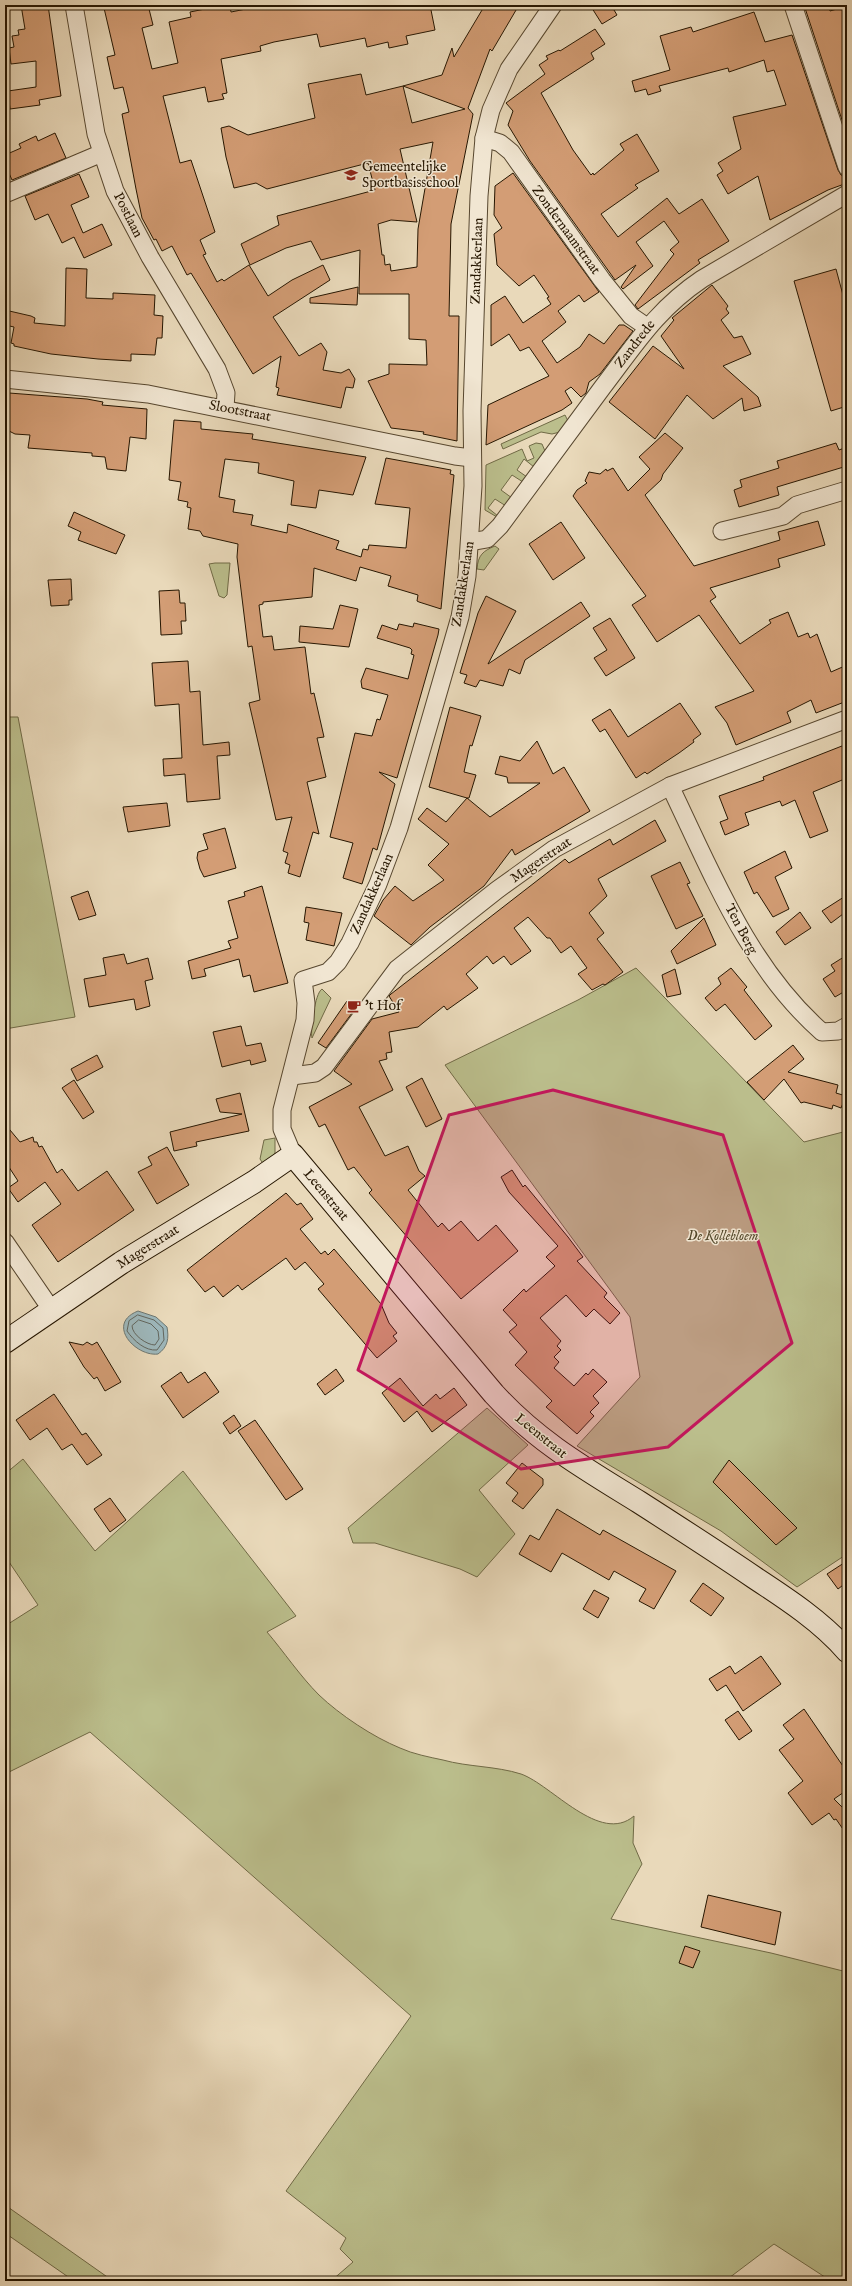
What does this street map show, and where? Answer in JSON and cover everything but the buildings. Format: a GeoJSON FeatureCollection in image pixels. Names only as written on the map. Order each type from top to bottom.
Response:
{"type":"FeatureCollection","features":[{"type":"Feature","properties":{"kind":"street","name":"Postlaan"},"geometry":{"type":"LineString","coordinates":[[74,5],[91,110],[102,153],[121,206],[217,369],[226,393],[225,408]]}},
{"type":"Feature","properties":{"kind":"street","name":"Zandakkerlaan"},"geometry":{"type":"LineString","coordinates":[[293,1156],[282,1129],[282,1110],[292,1076],[305,1020],[306,1003],[303,980],[328,972],[338,962],[350,943],[390,856],[460,617],[470,542],[473,486],[472,458],[479,196],[484,138],[491,110],[509,69],[553,5]]}},
{"type":"Feature","properties":{"kind":"street"},"geometry":{"type":"LineString","coordinates":[[793,5],[847,167]]}},
{"type":"Feature","properties":{"kind":"street","name":"Zondernaamstraat"},"geometry":{"type":"LineString","coordinates":[[484,138],[500,143],[511,152],[602,280],[631,316],[647,328]]}},
{"type":"Feature","properties":{"kind":"street"},"geometry":{"type":"LineString","coordinates":[[5,194],[102,153]]}},
{"type":"Feature","properties":{"kind":"street","name":"Zandrede"},"geometry":{"type":"LineString","coordinates":[[470,542],[488,539],[500,526],[659,314],[696,283],[847,194]]}},
{"type":"Feature","properties":{"kind":"street","name":"Slootstraat"},"geometry":{"type":"LineString","coordinates":[[5,379],[134,392],[225,408],[456,456],[472,458]]}},
{"type":"Feature","properties":{"kind":"street"},"geometry":{"type":"LineString","coordinates":[[722,531],[783,516],[797,505],[847,490]]}},
{"type":"Feature","properties":{"kind":"street","name":"Magerstraat"},"geometry":{"type":"LineString","coordinates":[[292,1076],[315,1073],[324,1067],[397,969],[497,890],[554,848],[670,786],[847,719]]}},
{"type":"Feature","properties":{"kind":"street","name":"Ten Berg"},"geometry":{"type":"LineString","coordinates":[[670,786],[738,928],[756,958],[807,1020],[822,1032],[838,1031],[847,1026]]}},
{"type":"Feature","properties":{"kind":"street","name":"Magerstraat"},"geometry":{"type":"LineString","coordinates":[[5,1342],[51,1309],[293,1156]]}},
{"type":"Feature","properties":{"kind":"street","name":"Leenstraat"},"geometry":{"type":"LineString","coordinates":[[293,1156],[422,1310],[522,1423],[573,1462],[705,1543],[771,1588],[801,1610],[847,1651]]}},
{"type":"Feature","properties":{"kind":"street"},"geometry":{"type":"LineString","coordinates":[[5,1242],[51,1309]]}},
{"type":"Feature","properties":{"kind":"highlighted area"},"geometry":{"type":"Polygon","coordinates":[[[553,1090],[723,1135],[792,1343],[668,1447],[521,1469],[358,1370],[449,1115],[553,1090]]]}},
{"type":"Feature","properties":{"kind":"green space"},"geometry":{"type":"Polygon","coordinates":[[[565,415],[568,421],[560,432],[552,434],[541,432],[503,449],[501,444],[565,415]]]}},
{"type":"Feature","properties":{"kind":"green space"},"geometry":{"type":"Polygon","coordinates":[[[536,443],[542,444],[545,451],[534,467],[524,459],[517,470],[527,477],[523,482],[512,475],[501,490],[512,498],[506,506],[495,499],[488,508],[498,516],[497,517],[485,510],[486,465],[522,449],[527,461],[534,458],[529,446],[536,443]]]}},
{"type":"Feature","properties":{"kind":"green space"},"geometry":{"type":"Polygon","coordinates":[[[495,546],[499,549],[484,570],[477,569],[482,554],[495,546]]]}},
{"type":"Feature","properties":{"kind":"green space"},"geometry":{"type":"Polygon","coordinates":[[[230,563],[227,595],[224,598],[219,596],[209,564],[230,563]]]}},
{"type":"Feature","properties":{"kind":"green space"},"geometry":{"type":"Polygon","coordinates":[[[5,717],[18,717],[75,1017],[5,1029],[5,717]]]}},
{"type":"Feature","properties":{"kind":"green space","name":"De Kollebloem"},"geometry":{"type":"Polygon","coordinates":[[[636,968],[804,1142],[847,1131],[847,1554],[797,1587],[721,1531],[577,1446],[640,1377],[630,1317],[445,1065],[578,1000],[636,968]]]}},
{"type":"Feature","properties":{"kind":"green space"},"geometry":{"type":"Polygon","coordinates":[[[322,989],[331,998],[312,1038],[312,1028],[317,997],[322,989]]]}},
{"type":"Feature","properties":{"kind":"green space"},"geometry":{"type":"Polygon","coordinates":[[[275,1138],[275,1155],[264,1165],[260,1159],[264,1140],[275,1138]]]}},
{"type":"Feature","properties":{"kind":"green space"},"geometry":{"type":"Polygon","coordinates":[[[487,1408],[528,1445],[479,1490],[515,1534],[477,1577],[460,1569],[375,1543],[353,1543],[348,1528],[487,1408]]]}},
{"type":"Feature","properties":{"kind":"green space"},"geometry":{"type":"Polygon","coordinates":[[[23,1459],[95,1551],[183,1471],[296,1616],[267,1632],[312,1688],[337,1710],[357,1725],[379,1738],[410,1752],[462,1764],[502,1769],[521,1774],[533,1780],[576,1810],[591,1818],[606,1823],[621,1823],[634,1816],[633,1843],[642,1864],[611,1919],[771,1953],[847,1972],[847,2281],[831,2281],[774,2244],[725,2281],[331,2281],[353,2262],[340,2249],[346,2238],[286,2191],[411,2016],[90,1732],[5,1774],[5,1626],[38,1605],[5,1556],[5,1474],[23,1459]]]}},
{"type":"Feature","properties":{"kind":"green space"},"geometry":{"type":"Polygon","coordinates":[[[5,2205],[113,2281],[74,2281],[5,2233],[5,2205]]]}},
{"type":"Feature","properties":{"kind":"water"},"geometry":{"type":"Polygon","coordinates":[[[138,1311],[156,1317],[167,1327],[168,1335],[166,1345],[158,1354],[149,1354],[141,1350],[133,1345],[127,1338],[124,1331],[124,1324],[128,1317],[138,1311]]]}},
{"type":"Feature","properties":{"kind":"place","name":"Gemeentelijke Sportbasisschool"},"geometry":{"type":"Point","coordinates":[351,175]}},
{"type":"Feature","properties":{"kind":"place","name":"'t Hof"},"geometry":{"type":"Point","coordinates":[354,1006]}}]}
